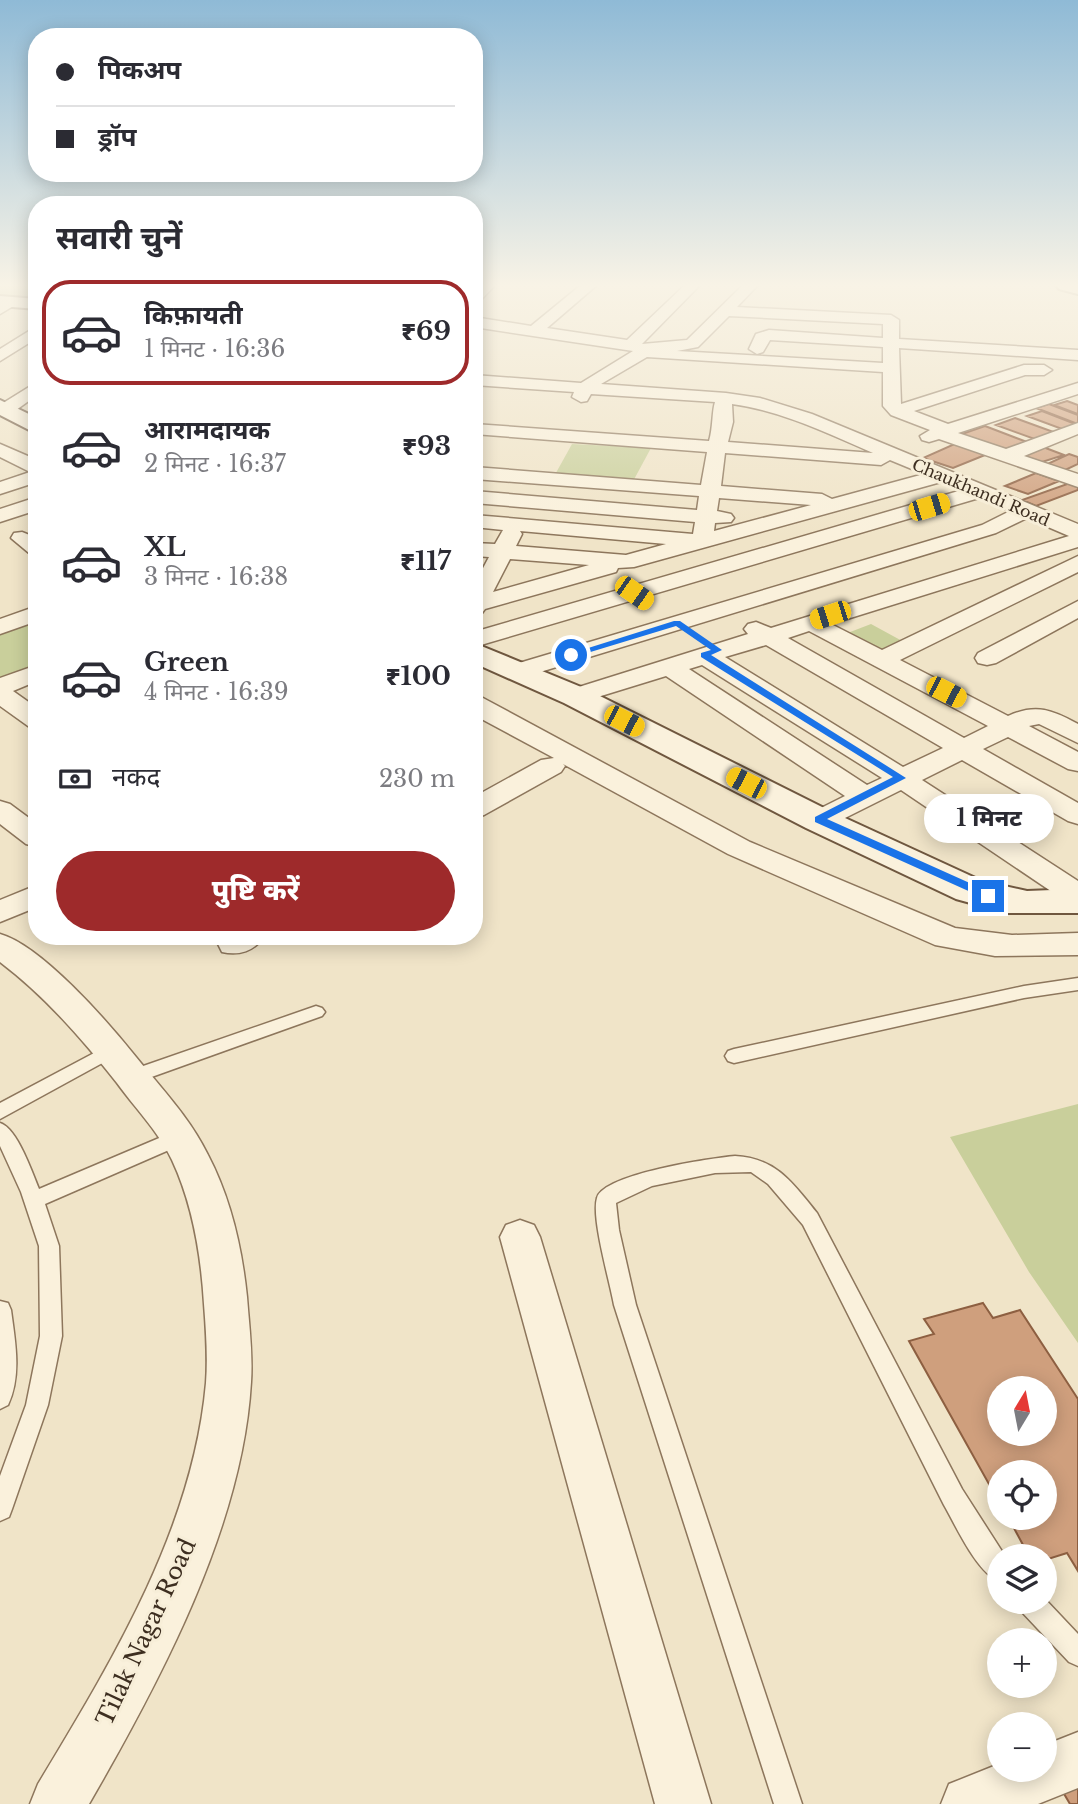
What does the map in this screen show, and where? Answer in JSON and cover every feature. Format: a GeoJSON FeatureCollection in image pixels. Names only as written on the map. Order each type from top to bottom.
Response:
{"type":"FeatureCollection","features":[{"type":"Feature","properties":{"kind":"street"},"geometry":{"type":"LineString","coordinates":[[483,586],[584,394],[611,369]]}},
{"type":"Feature","properties":{"kind":"street"},"geometry":{"type":"LineString","coordinates":[[633,369],[681,369]]}},
{"type":"Feature","properties":{"kind":"street"},"geometry":{"type":"LineString","coordinates":[[892,369],[892,406],[897,411],[944,432],[1078,481]]}},
{"type":"Feature","properties":{"kind":"street"},"geometry":{"type":"LineString","coordinates":[[1040,369],[1064,378]]}},
{"type":"Feature","properties":{"kind":"street"},"geometry":{"type":"LineString","coordinates":[[897,411],[947,387],[1024,370],[1064,378]]}},
{"type":"Feature","properties":{"kind":"street"},"geometry":{"type":"LineString","coordinates":[[483,429],[568,427],[721,437],[832,456],[893,455],[1064,378]]}},
{"type":"Feature","properties":{"kind":"street"},"geometry":{"type":"LineString","coordinates":[[483,381],[584,394],[721,437]]}},
{"type":"Feature","properties":{"kind":"street"},"geometry":{"type":"LineString","coordinates":[[28,392],[3,407],[28,421]]}},
{"type":"Feature","properties":{"kind":"street","name":"Chaukhandi Road"},"geometry":{"type":"LineString","coordinates":[[721,437],[754,402],[806,418],[1078,532]]}},
{"type":"Feature","properties":{"kind":"street"},"geometry":{"type":"LineString","coordinates":[[483,413],[641,442],[721,437]]}},
{"type":"Feature","properties":{"kind":"street"},"geometry":{"type":"LineString","coordinates":[[782,446],[787,434],[806,418]]}},
{"type":"Feature","properties":{"kind":"street"},"geometry":{"type":"LineString","coordinates":[[1008,455],[1078,428]]}},
{"type":"Feature","properties":{"kind":"street"},"geometry":{"type":"LineString","coordinates":[[761,433],[782,446]]}},
{"type":"Feature","properties":{"kind":"street"},"geometry":{"type":"LineString","coordinates":[[702,541],[721,437]]}},
{"type":"Feature","properties":{"kind":"street"},"geometry":{"type":"LineString","coordinates":[[624,485],[641,442]]}},
{"type":"Feature","properties":{"kind":"street"},"geometry":{"type":"LineString","coordinates":[[1041,442],[1066,450]]}},
{"type":"Feature","properties":{"kind":"street"},"geometry":{"type":"LineString","coordinates":[[0,450],[28,464]]}},
{"type":"Feature","properties":{"kind":"street"},"geometry":{"type":"LineString","coordinates":[[483,474],[845,502]]}},
{"type":"Feature","properties":{"kind":"street"},"geometry":{"type":"LineString","coordinates":[[483,593],[626,562],[944,475]]}},
{"type":"Feature","properties":{"kind":"street"},"geometry":{"type":"LineString","coordinates":[[0,488],[28,479]]}},
{"type":"Feature","properties":{"kind":"street"},"geometry":{"type":"LineString","coordinates":[[859,479],[913,483]]}},
{"type":"Feature","properties":{"kind":"street"},"geometry":{"type":"LineString","coordinates":[[483,637],[978,492]]}},
{"type":"Feature","properties":{"kind":"street"},"geometry":{"type":"LineString","coordinates":[[483,498],[772,522]]}},
{"type":"Feature","properties":{"kind":"street"},"geometry":{"type":"LineString","coordinates":[[0,516],[28,506]]}},
{"type":"Feature","properties":{"kind":"street"},"geometry":{"type":"LineString","coordinates":[[517,671],[989,528],[1026,511]]}},
{"type":"Feature","properties":{"kind":"street"},"geometry":{"type":"LineString","coordinates":[[483,522],[702,541]]}},
{"type":"Feature","properties":{"kind":"street"},"geometry":{"type":"LineString","coordinates":[[575,696],[1078,540]]}},
{"type":"Feature","properties":{"kind":"street"},"geometry":{"type":"LineString","coordinates":[[483,550],[626,562]]}},
{"type":"Feature","properties":{"kind":"street"},"geometry":{"type":"LineString","coordinates":[[882,659],[926,640],[1078,563]]}},
{"type":"Feature","properties":{"kind":"street"},"geometry":{"type":"LineString","coordinates":[[677,580],[766,636],[1078,815]]}},
{"type":"Feature","properties":{"kind":"street"},"geometry":{"type":"LineString","coordinates":[[634,593],[677,623],[711,653],[1078,895]]}},
{"type":"Feature","properties":{"kind":"street"},"geometry":{"type":"LineString","coordinates":[[0,598],[28,612]]}},
{"type":"Feature","properties":{"kind":"street"},"geometry":{"type":"LineString","coordinates":[[987,658],[1078,608]]}},
{"type":"Feature","properties":{"kind":"street"},"geometry":{"type":"LineString","coordinates":[[0,627],[28,617]]}},
{"type":"Feature","properties":{"kind":"street"},"geometry":{"type":"LineString","coordinates":[[809,622],[1078,763]]}},
{"type":"Feature","properties":{"kind":"street"},"geometry":{"type":"LineString","coordinates":[[483,656],[575,696],[819,820],[988,896],[1027,903],[1078,901]]}},
{"type":"Feature","properties":{"kind":"street"},"geometry":{"type":"LineString","coordinates":[[669,667],[866,796]]}},
{"type":"Feature","properties":{"kind":"street"},"geometry":{"type":"LineString","coordinates":[[0,687],[28,676]]}},
{"type":"Feature","properties":{"kind":"street"},"geometry":{"type":"LineString","coordinates":[[0,694],[28,714]]}},
{"type":"Feature","properties":{"kind":"street"},"geometry":{"type":"LineString","coordinates":[[483,709],[739,848],[946,937],[976,945],[1020,947],[1078,944]]}},
{"type":"Feature","properties":{"kind":"street"},"geometry":{"type":"LineString","coordinates":[[819,820],[962,748],[1037,714],[1078,735]]}},
{"type":"Feature","properties":{"kind":"street"},"geometry":{"type":"LineString","coordinates":[[483,727],[640,818]]}},
{"type":"Feature","properties":{"kind":"street"},"geometry":{"type":"LineString","coordinates":[[483,804],[551,766]]}},
{"type":"Feature","properties":{"kind":"street"},"geometry":{"type":"LineString","coordinates":[[0,810],[28,831]]}},
{"type":"Feature","properties":{"kind":"street"},"geometry":{"type":"LineString","coordinates":[[0,912],[28,899]]}},
{"type":"Feature","properties":{"kind":"street","name":"Tilak Nagar Road"},"geometry":{"type":"LineString","coordinates":[[0,945],[33,972],[122,1063],[178,1138],[190,1157],[207,1203],[224,1267],[228,1388],[219,1449],[186,1557],[99,1734],[58,1804]]}},
{"type":"Feature","properties":{"kind":"street"},"geometry":{"type":"LineString","coordinates":[[520,1237],[683,1804]]}},
{"type":"Feature","properties":{"kind":"street"},"geometry":{"type":"LineString","coordinates":[[969,1804],[1078,1760]]}},
{"type":"Feature","properties":{"kind":"lane"},"geometry":{"type":"LineString","coordinates":[[734,1056],[1024,992],[1078,984]]}},
{"type":"Feature","properties":{"kind":"lane"},"geometry":{"type":"LineString","coordinates":[[0,1112],[122,1063],[316,1012]]}},
{"type":"Feature","properties":{"kind":"lane"},"geometry":{"type":"LineString","coordinates":[[0,1130],[12,1149],[49,1246],[51,1336],[37,1405],[0,1509]]}},
{"type":"Feature","properties":{"kind":"lane"},"geometry":{"type":"LineString","coordinates":[[33,1200],[178,1138]]}},
{"type":"Feature","properties":{"kind":"lane"},"geometry":{"type":"LineString","coordinates":[[788,1804],[625,1305],[609,1230],[606,1199],[626,1186],[715,1164],[760,1166],[795,1200],[810,1219],[893,1386],[953,1497],[987,1552]]}},
{"type":"Feature","properties":{"kind":"lane"},"geometry":{"type":"LineString","coordinates":[[0,1310],[6,1360],[0,1398]]}},
{"type":"Feature","properties":{"kind":"lane"},"geometry":{"type":"LineString","coordinates":[[1041,1614],[1078,1653]]}},
{"type":"Feature","properties":{"kind":"green space"},"geometry":{"type":"Polygon","coordinates":[[[572,444],[651,448],[631,485],[552,480],[572,444]]]}},
{"type":"Feature","properties":{"kind":"green space"},"geometry":{"type":"Polygon","coordinates":[[[28,621],[28,671],[0,682],[0,631],[28,621]]]}},
{"type":"Feature","properties":{"kind":"green space"},"geometry":{"type":"Polygon","coordinates":[[[871,624],[915,648],[891,659],[845,634],[871,624]]]}},
{"type":"Feature","properties":{"kind":"green space"},"geometry":{"type":"Polygon","coordinates":[[[1078,1104],[1078,1343],[1029,1272],[950,1137],[1078,1104]]]}},
{"type":"Feature","properties":{"kind":"building"},"geometry":{"type":"Polygon","coordinates":[[[1067,401],[1078,405],[1078,414],[1054,405],[1067,401]]]}},
{"type":"Feature","properties":{"kind":"building"},"geometry":{"type":"Polygon","coordinates":[[[1049,404],[1078,415],[1078,424],[1036,408],[1049,404]]]}},
{"type":"Feature","properties":{"kind":"building"},"geometry":{"type":"Polygon","coordinates":[[[1042,411],[1078,425],[1062,429],[1027,416],[1042,411]]]}},
{"type":"Feature","properties":{"kind":"building"},"geometry":{"type":"Polygon","coordinates":[[[1015,418],[1059,434],[1040,441],[996,425],[1015,418]]]}},
{"type":"Feature","properties":{"kind":"building"},"geometry":{"type":"Polygon","coordinates":[[[985,426],[1027,442],[1001,451],[959,435],[985,426]]]}},
{"type":"Feature","properties":{"kind":"building"},"geometry":{"type":"Polygon","coordinates":[[[959,442],[990,453],[953,468],[923,458],[959,442]]]}},
{"type":"Feature","properties":{"kind":"building"},"geometry":{"type":"Polygon","coordinates":[[[1043,447],[1064,455],[1039,463],[1019,455],[1043,447]]]}},
{"type":"Feature","properties":{"kind":"building"},"geometry":{"type":"Polygon","coordinates":[[[1069,454],[1078,457],[1078,464],[1061,472],[1043,466],[1069,454]]]}},
{"type":"Feature","properties":{"kind":"building"},"geometry":{"type":"Polygon","coordinates":[[[1036,473],[1059,481],[1028,494],[1005,486],[1036,473]]]}},
{"type":"Feature","properties":{"kind":"building"},"geometry":{"type":"Polygon","coordinates":[[[1070,483],[1078,486],[1078,490],[1036,506],[1022,500],[1070,483]]]}},
{"type":"Feature","properties":{"kind":"building"},"geometry":{"type":"Polygon","coordinates":[[[983,1303],[993,1318],[1020,1310],[1078,1399],[1078,1571],[1067,1553],[1057,1556],[1057,1544],[1023,1544],[1015,1530],[1057,1530],[1057,1460],[987,1460],[987,1481],[909,1341],[934,1334],[924,1319],[983,1303]]]}},
{"type":"Feature","properties":{"kind":"building"},"geometry":{"type":"Polygon","coordinates":[[[1078,1780],[1078,1804],[1070,1804],[1060,1787],[1078,1780]]]}},
{"type":"Feature","properties":{"kind":"route"},"geometry":{"type":"LineString","coordinates":[[571,655],[677,623],[718,650],[704,655],[901,778],[819,820],[969,890],[988,896]]}}]}
